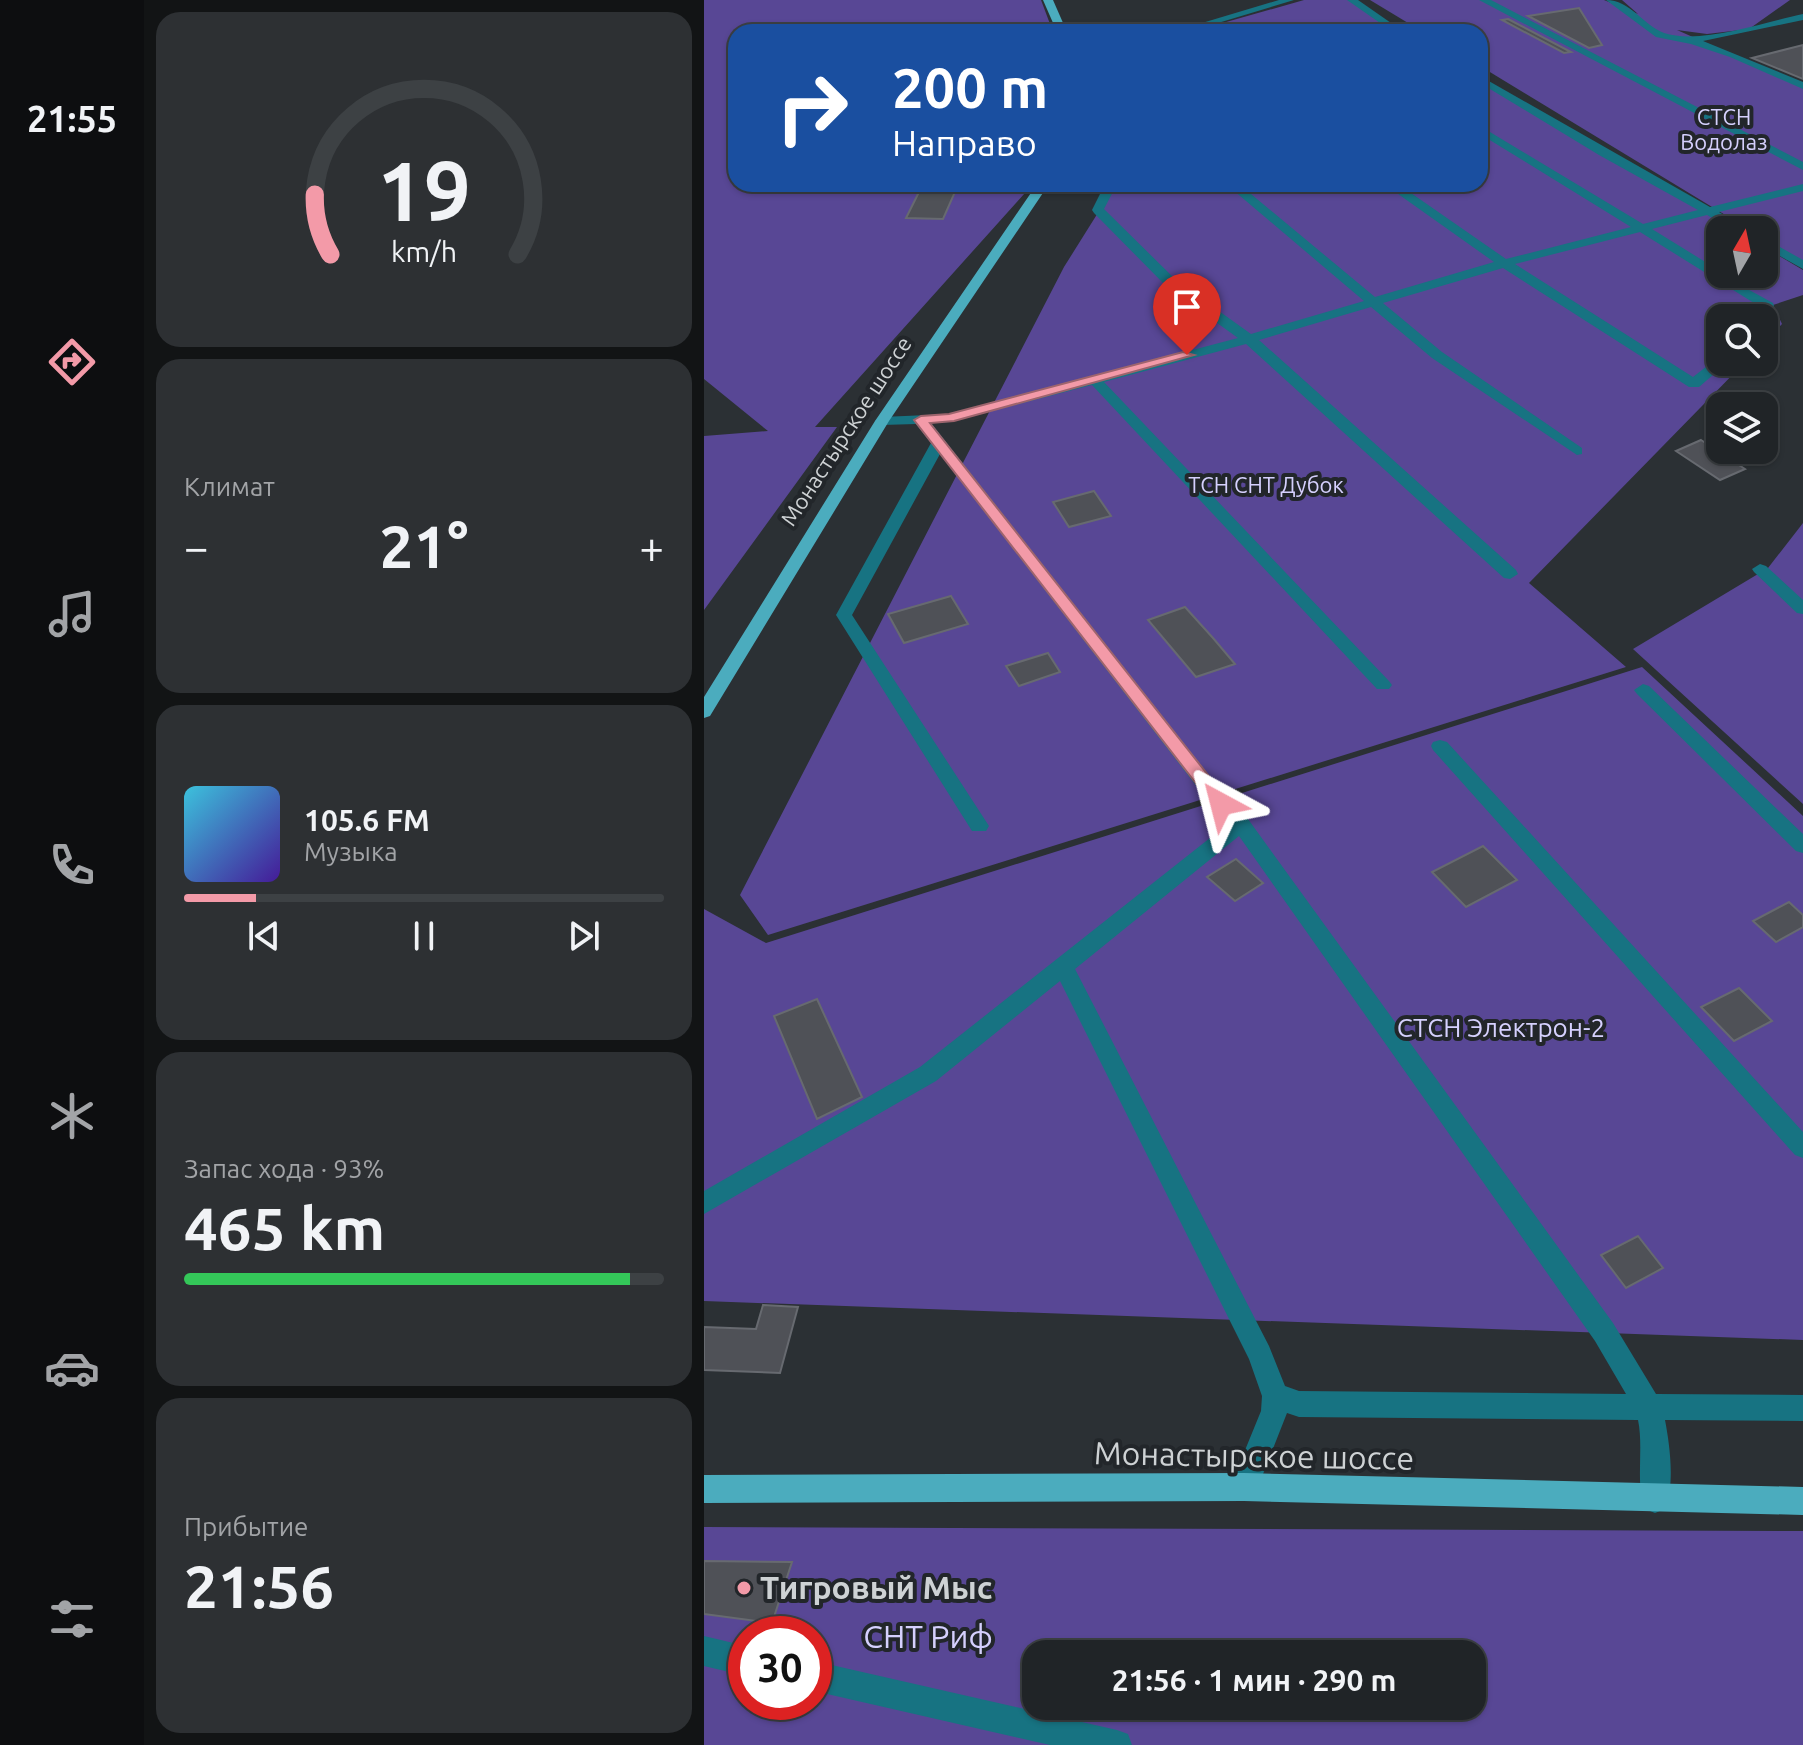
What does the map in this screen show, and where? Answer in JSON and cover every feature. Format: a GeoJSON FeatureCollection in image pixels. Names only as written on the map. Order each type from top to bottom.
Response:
{"type":"FeatureCollection","features":[{"type":"Feature","properties":{"kind":"main road"},"geometry":{"type":"LineString","coordinates":[[1048,0],[1058,24]]}},
{"type":"Feature","properties":{"kind":"main road","name":"Монастырское шоссе"},"geometry":{"type":"LineString","coordinates":[[704,712],[711,690],[882,421],[1038,192]]}},
{"type":"Feature","properties":{"kind":"main road","name":"Монастырское шоссе"},"geometry":{"type":"LineString","coordinates":[[704,1489],[1244,1487],[1803,1501]]}},
{"type":"Feature","properties":{"kind":"street"},"geometry":{"type":"LineString","coordinates":[[1206,24],[1289,0]]}},
{"type":"Feature","properties":{"kind":"street"},"geometry":{"type":"LineString","coordinates":[[1352,0],[1387,24]]}},
{"type":"Feature","properties":{"kind":"street"},"geometry":{"type":"LineString","coordinates":[[1484,0],[1803,167]]}},
{"type":"Feature","properties":{"kind":"street"},"geometry":{"type":"LineString","coordinates":[[1611,0],[1659,35],[1734,55],[1803,86]]}},
{"type":"Feature","properties":{"kind":"street"},"geometry":{"type":"LineString","coordinates":[[1690,41],[1803,17]]}},
{"type":"Feature","properties":{"kind":"street"},"geometry":{"type":"LineString","coordinates":[[1488,84],[1603,153],[1719,216]]}},
{"type":"Feature","properties":{"kind":"street"},"geometry":{"type":"LineString","coordinates":[[1488,134],[1765,304]]}},
{"type":"Feature","properties":{"kind":"street"},"geometry":{"type":"LineString","coordinates":[[882,421],[950,418],[1249,339],[1504,263],[1803,187]]}},
{"type":"Feature","properties":{"kind":"street"},"geometry":{"type":"LineString","coordinates":[[1107,192],[1098,210],[1172,284],[1249,339],[1510,574]]}},
{"type":"Feature","properties":{"kind":"street"},"geometry":{"type":"LineString","coordinates":[[1242,192],[1437,355],[1577,451]]}},
{"type":"Feature","properties":{"kind":"street"},"geometry":{"type":"LineString","coordinates":[[1402,192],[1504,263],[1694,384],[1706,374]]}},
{"type":"Feature","properties":{"kind":"street"},"geometry":{"type":"LineString","coordinates":[[1778,250],[1803,265]]}},
{"type":"Feature","properties":{"kind":"street"},"geometry":{"type":"LineString","coordinates":[[1095,380],[1383,685]]}},
{"type":"Feature","properties":{"kind":"street"},"geometry":{"type":"LineString","coordinates":[[921,420],[1221,804]]}},
{"type":"Feature","properties":{"kind":"street"},"geometry":{"type":"LineString","coordinates":[[939,443],[844,615],[979,826]]}},
{"type":"Feature","properties":{"kind":"street"},"geometry":{"type":"LineString","coordinates":[[1760,569],[1803,609]]}},
{"type":"Feature","properties":{"kind":"street"},"geometry":{"type":"LineString","coordinates":[[1643,690],[1803,846]]}},
{"type":"Feature","properties":{"kind":"street"},"geometry":{"type":"LineString","coordinates":[[1440,746],[1803,1148]]}},
{"type":"Feature","properties":{"kind":"street"},"geometry":{"type":"LineString","coordinates":[[704,1203],[928,1074],[1241,824],[1604,1332],[1648,1405],[1656,1442],[1655,1499]]}},
{"type":"Feature","properties":{"kind":"street"},"geometry":{"type":"LineString","coordinates":[[1063,966],[1260,1355],[1275,1396],[1274,1411],[1244,1487]]}},
{"type":"Feature","properties":{"kind":"street"},"geometry":{"type":"LineString","coordinates":[[1275,1396],[1299,1404],[1803,1408]]}},
{"type":"Feature","properties":{"kind":"street"},"geometry":{"type":"LineString","coordinates":[[704,1651],[728,1657]]}},
{"type":"Feature","properties":{"kind":"street"},"geometry":{"type":"LineString","coordinates":[[832,1680],[1117,1745]]}},
{"type":"Feature","properties":{"kind":"green space"},"geometry":{"type":"Polygon","coordinates":[[[704,0],[1041,0],[1050,24],[728,24],[728,192],[1026,192],[815,427],[837,427],[704,610],[704,436],[768,431],[704,379],[704,0]]]}},
{"type":"Feature","properties":{"kind":"green space"},"geometry":{"type":"Polygon","coordinates":[[[1304,0],[1349,0],[1390,24],[1219,24],[1304,0]]]}},
{"type":"Feature","properties":{"kind":"green space","name":"СТСН Водолаз"},"geometry":{"type":"Polygon","coordinates":[[[1370,0],[1604,0],[1638,14],[1622,0],[1790,0],[1749,29],[1707,34],[1677,30],[1803,86],[1803,262],[1778,247],[1778,216],[1727,216],[1488,71],[1488,24],[1410,24],[1370,0]]]}},
{"type":"Feature","properties":{"kind":"green space","name":"ТСН СНТ Дубок"},"geometry":{"type":"Polygon","coordinates":[[[1488,83],[1712,216],[1706,216],[1706,288],[1778,288],[1778,255],[1803,270],[1803,295],[1776,304],[1706,304],[1706,376],[1731,376],[1716,392],[1706,392],[1706,402],[1529,583],[1626,667],[768,935],[740,895],[1064,267],[1111,192],[1488,192],[1488,83]]]}},
{"type":"Feature","properties":{"kind":"green space"},"geometry":{"type":"Polygon","coordinates":[[[1803,523],[1803,804],[1633,649],[1768,568],[1803,523]]]}},
{"type":"Feature","properties":{"kind":"green space","name":"СТСН Электрон-2"},"geometry":{"type":"Polygon","coordinates":[[[1642,667],[1803,816],[1803,1340],[704,1301],[704,909],[766,943],[1642,667]]]}},
{"type":"Feature","properties":{"kind":"green space","name":"СНТ Риф"},"geometry":{"type":"Polygon","coordinates":[[[704,1527],[1803,1531],[1803,1745],[704,1745],[704,1527]]]}},
{"type":"Feature","properties":{"kind":"building"},"geometry":{"type":"Polygon","coordinates":[[[1579,8],[1602,45],[1589,48],[1528,16],[1579,8]]]}},
{"type":"Feature","properties":{"kind":"building"},"geometry":{"type":"Polygon","coordinates":[[[1508,19],[1571,52],[1564,53],[1502,20],[1508,19]]]}},
{"type":"Feature","properties":{"kind":"building"},"geometry":{"type":"Polygon","coordinates":[[[1803,45],[1803,79],[1752,58],[1803,45]]]}},
{"type":"Feature","properties":{"kind":"building"},"geometry":{"type":"Polygon","coordinates":[[[919,192],[955,192],[943,219],[906,218],[919,192]]]}},
{"type":"Feature","properties":{"kind":"building"},"geometry":{"type":"Polygon","coordinates":[[[1701,440],[1706,443],[1706,464],[1737,464],[1745,469],[1720,480],[1676,451],[1701,440]]]}},
{"type":"Feature","properties":{"kind":"building"},"geometry":{"type":"Polygon","coordinates":[[[1094,491],[1111,516],[1069,527],[1053,502],[1094,491]]]}},
{"type":"Feature","properties":{"kind":"building"},"geometry":{"type":"Polygon","coordinates":[[[951,596],[968,624],[904,643],[888,614],[951,596]]]}},
{"type":"Feature","properties":{"kind":"building"},"geometry":{"type":"Polygon","coordinates":[[[1185,607],[1235,664],[1196,677],[1148,620],[1185,607]]]}},
{"type":"Feature","properties":{"kind":"building"},"geometry":{"type":"Polygon","coordinates":[[[1048,653],[1060,672],[1019,686],[1006,666],[1048,653]]]}},
{"type":"Feature","properties":{"kind":"building"},"geometry":{"type":"Polygon","coordinates":[[[1483,846],[1517,880],[1466,907],[1432,872],[1483,846]]]}},
{"type":"Feature","properties":{"kind":"building"},"geometry":{"type":"Polygon","coordinates":[[[1236,859],[1263,883],[1235,901],[1207,877],[1236,859]]]}},
{"type":"Feature","properties":{"kind":"building"},"geometry":{"type":"Polygon","coordinates":[[[1789,902],[1803,915],[1803,927],[1776,942],[1753,921],[1789,902]]]}},
{"type":"Feature","properties":{"kind":"building"},"geometry":{"type":"Polygon","coordinates":[[[1739,988],[1772,1021],[1734,1041],[1701,1007],[1739,988]]]}},
{"type":"Feature","properties":{"kind":"building"},"geometry":{"type":"Polygon","coordinates":[[[817,999],[862,1097],[817,1119],[774,1016],[817,999]]]}},
{"type":"Feature","properties":{"kind":"building"},"geometry":{"type":"Polygon","coordinates":[[[1638,1236],[1663,1268],[1626,1288],[1601,1255],[1638,1236]]]}},
{"type":"Feature","properties":{"kind":"building"},"geometry":{"type":"Polygon","coordinates":[[[763,1305],[798,1307],[780,1373],[704,1370],[704,1327],[756,1329],[763,1305]]]}},
{"type":"Feature","properties":{"kind":"building","name":"Тигровый Мыс"},"geometry":{"type":"Polygon","coordinates":[[[704,1561],[792,1562],[774,1616],[728,1617],[704,1614],[704,1561]]]}},
{"type":"Feature","properties":{"kind":"place","name":"Тигровый Мыс"},"geometry":{"type":"Point","coordinates":[744,1588]}},
{"type":"Feature","properties":{"kind":"route"},"geometry":{"type":"LineString","coordinates":[[1187,355],[950,418],[921,420],[1221,804]]}}]}
